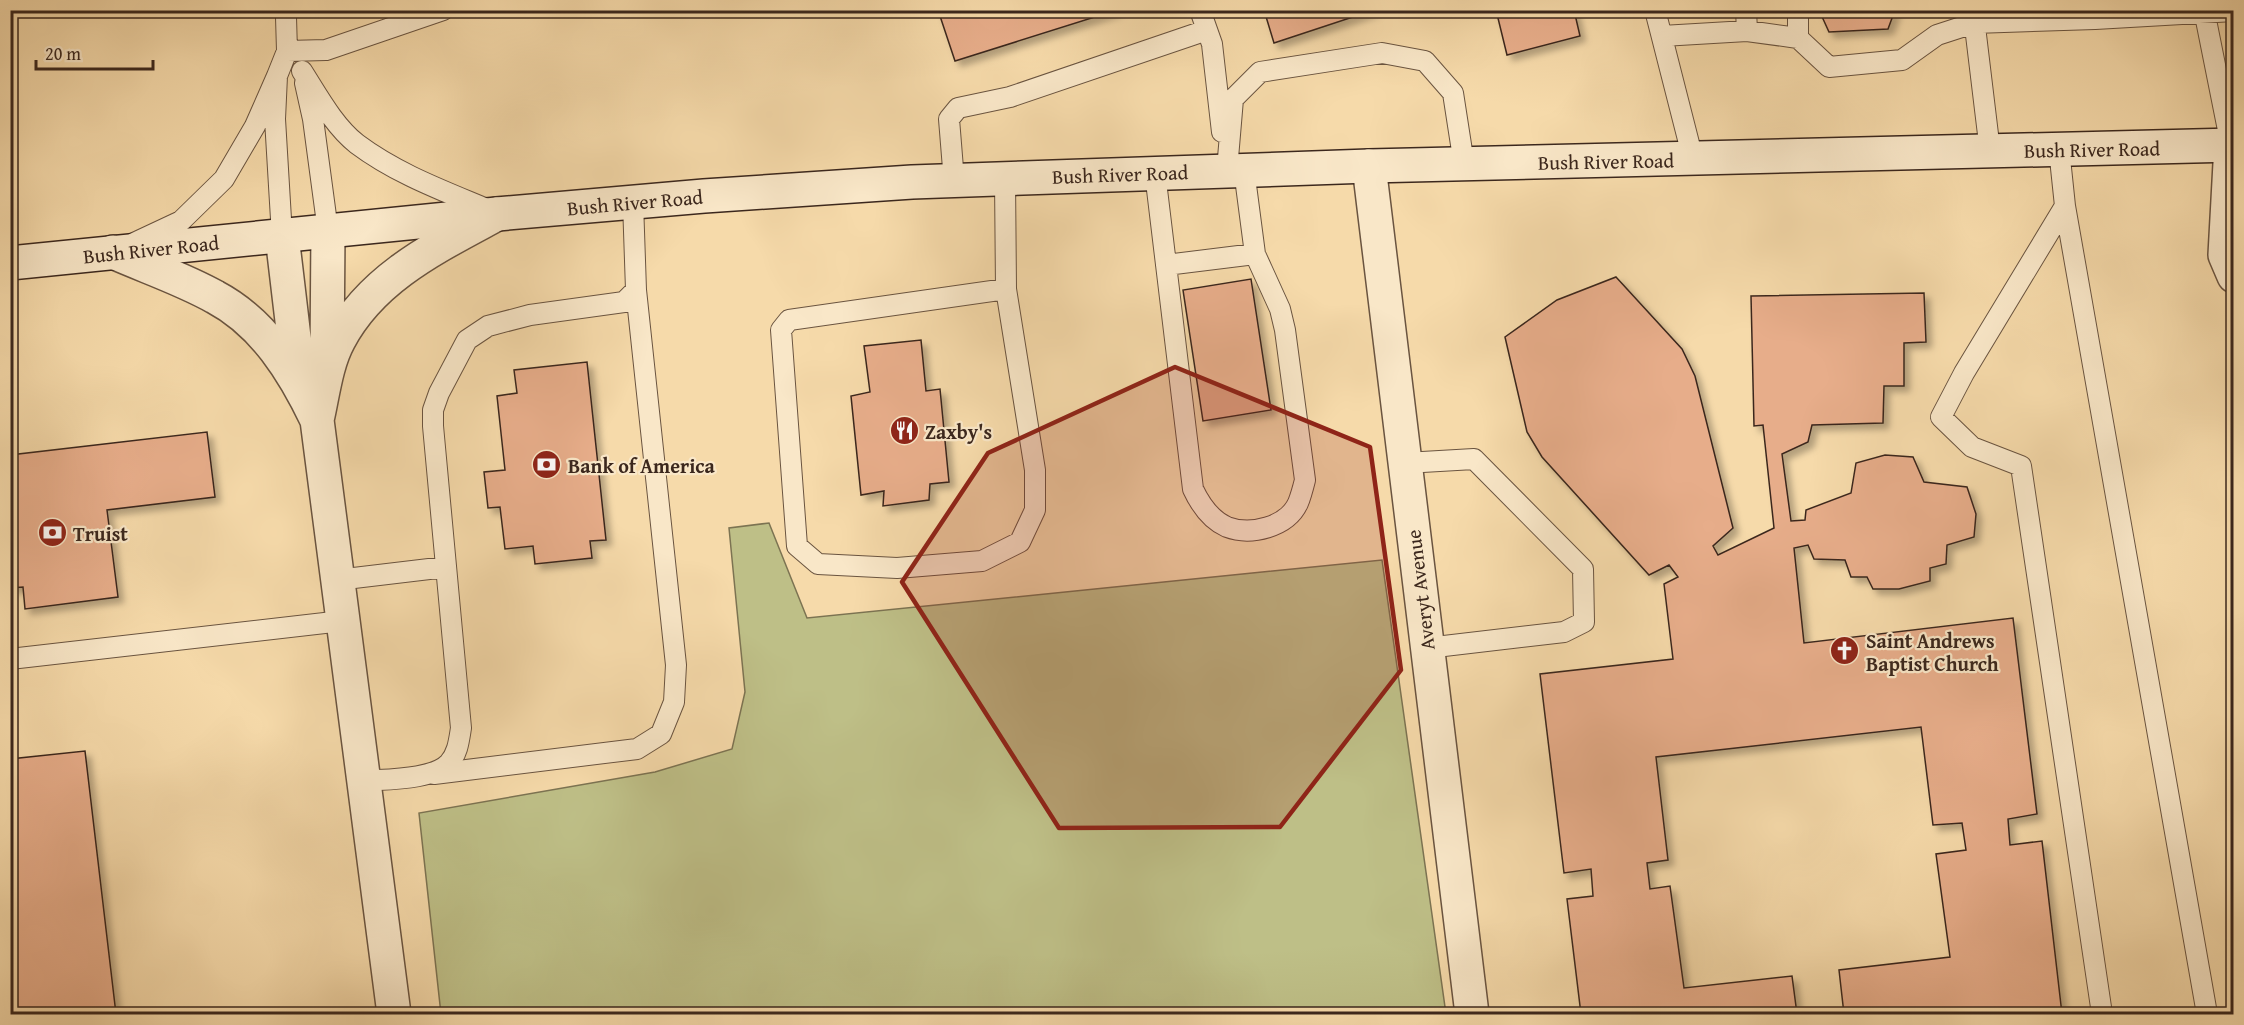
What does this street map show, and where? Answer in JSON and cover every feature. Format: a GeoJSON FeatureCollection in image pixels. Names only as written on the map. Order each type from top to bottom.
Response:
{"type":"FeatureCollection","features":[{"type":"Feature","properties":{"kind":"street","name":"Bush River Road"},"geometry":{"type":"LineString","coordinates":[[10,263],[497,214],[889,184],[1369,165],[2232,146]]}},
{"type":"Feature","properties":{"kind":"street"},"geometry":{"type":"LineString","coordinates":[[2232,146],[2225,255],[2234,276]]}},
{"type":"Feature","properties":{"kind":"street","name":"Averyt Avenue"},"geometry":{"type":"LineString","coordinates":[[1369,165],[1473,1014]]}},
{"type":"Feature","properties":{"kind":"street"},"geometry":{"type":"LineString","coordinates":[[313,378],[359,309],[391,278],[422,254],[497,214]]}},
{"type":"Feature","properties":{"kind":"street"},"geometry":{"type":"LineString","coordinates":[[313,378],[328,231]]}},
{"type":"Feature","properties":{"kind":"street"},"geometry":{"type":"LineString","coordinates":[[282,236],[313,378],[342,621],[394,1014]]}},
{"type":"Feature","properties":{"kind":"street"},"geometry":{"type":"LineString","coordinates":[[113,252],[216,297],[237,311],[278,351],[313,378]]}},
{"type":"Feature","properties":{"kind":"lane"},"geometry":{"type":"LineString","coordinates":[[113,252],[181,221],[224,179],[255,126],[287,51],[284,10]]}},
{"type":"Feature","properties":{"kind":"lane"},"geometry":{"type":"LineString","coordinates":[[287,51],[326,50],[443,10]]}},
{"type":"Feature","properties":{"kind":"lane"},"geometry":{"type":"LineString","coordinates":[[1155,173],[1192,489],[1200,503],[1214,518],[1228,527],[1246,530],[1269,528],[1288,517],[1298,504],[1305,480],[1285,330],[1280,309],[1255,254],[1212,45],[1200,10]]}},
{"type":"Feature","properties":{"kind":"lane"},"geometry":{"type":"LineString","coordinates":[[1655,10],[1693,159]]}},
{"type":"Feature","properties":{"kind":"lane"},"geometry":{"type":"LineString","coordinates":[[1746,10],[1747,32]]}},
{"type":"Feature","properties":{"kind":"lane"},"geometry":{"type":"LineString","coordinates":[[1798,10],[1798,38]]}},
{"type":"Feature","properties":{"kind":"lane"},"geometry":{"type":"LineString","coordinates":[[1958,10],[1974,17],[2234,11]]}},
{"type":"Feature","properties":{"kind":"lane"},"geometry":{"type":"LineString","coordinates":[[2204,12],[2232,146]]}},
{"type":"Feature","properties":{"kind":"lane"},"geometry":{"type":"LineString","coordinates":[[1662,36],[1747,32],[1798,38],[1829,67],[1902,60],[1937,35],[1974,17]]}},
{"type":"Feature","properties":{"kind":"lane"},"geometry":{"type":"LineString","coordinates":[[1974,17],[1990,151]]}},
{"type":"Feature","properties":{"kind":"lane"},"geometry":{"type":"LineString","coordinates":[[954,181],[949,119],[958,108],[1010,97],[1207,30]]}},
{"type":"Feature","properties":{"kind":"lane"},"geometry":{"type":"LineString","coordinates":[[287,51],[303,71],[328,111],[356,143],[408,176],[497,214]]}},
{"type":"Feature","properties":{"kind":"lane"},"geometry":{"type":"LineString","coordinates":[[1236,170],[1233,99],[1260,72],[1382,53],[1425,61],[1453,93],[1464,164]]}},
{"type":"Feature","properties":{"kind":"lane"},"geometry":{"type":"LineString","coordinates":[[303,71],[313,119],[328,231]]}},
{"type":"Feature","properties":{"kind":"lane"},"geometry":{"type":"LineString","coordinates":[[278,76],[275,119],[282,236]]}},
{"type":"Feature","properties":{"kind":"lane"},"geometry":{"type":"LineString","coordinates":[[2059,149],[2065,206],[2207,1014]]}},
{"type":"Feature","properties":{"kind":"lane"},"geometry":{"type":"LineString","coordinates":[[1005,179],[1006,289],[1035,470],[1035,510],[1020,542],[982,561],[897,568],[818,564],[797,546],[781,330],[789,320],[1006,289]]}},
{"type":"Feature","properties":{"kind":"lane"},"geometry":{"type":"LineString","coordinates":[[363,781],[637,748],[661,734],[674,702],[676,665],[636,290],[633,202]]}},
{"type":"Feature","properties":{"kind":"lane"},"geometry":{"type":"LineString","coordinates":[[2065,206],[1964,373],[1941,417],[1972,447],[2021,466],[2102,1014]]}},
{"type":"Feature","properties":{"kind":"lane"},"geometry":{"type":"LineString","coordinates":[[1166,265],[1255,254]]}},
{"type":"Feature","properties":{"kind":"lane"},"geometry":{"type":"LineString","coordinates":[[434,774],[449,763],[458,747],[461,728],[435,443],[433,410],[439,393],[467,339],[488,326],[530,315],[624,302],[636,290]]}},
{"type":"Feature","properties":{"kind":"lane"},"geometry":{"type":"LineString","coordinates":[[1405,463],[1473,459],[1583,569],[1584,622],[1564,632],[1427,648]]}},
{"type":"Feature","properties":{"kind":"lane"},"geometry":{"type":"LineString","coordinates":[[337,580],[446,567]]}},
{"type":"Feature","properties":{"kind":"lane"},"geometry":{"type":"LineString","coordinates":[[10,659],[342,621]]}},
{"type":"Feature","properties":{"kind":"highlighted area"},"geometry":{"type":"Polygon","coordinates":[[[1175,367],[1370,447],[1401,670],[1280,827],[1059,828],[902,582],[988,453],[1175,367]]]}},
{"type":"Feature","properties":{"kind":"green space"},"geometry":{"type":"Polygon","coordinates":[[[769,523],[807,618],[1382,560],[1446,1014],[1375,1014],[1374,1010],[1264,1014],[441,1014],[419,813],[655,772],[732,749],[745,692],[729,528],[769,523]]]}},
{"type":"Feature","properties":{"kind":"building"},"geometry":{"type":"Polygon","coordinates":[[[938,10],[1117,10],[955,61],[938,10]]]}},
{"type":"Feature","properties":{"kind":"building"},"geometry":{"type":"Polygon","coordinates":[[[1264,10],[1374,10],[1274,43],[1264,10]]]}},
{"type":"Feature","properties":{"kind":"building"},"geometry":{"type":"Polygon","coordinates":[[[1496,10],[1574,10],[1580,36],[1507,55],[1496,10]]]}},
{"type":"Feature","properties":{"kind":"building"},"geometry":{"type":"Polygon","coordinates":[[[1819,10],[1895,10],[1888,29],[1829,32],[1819,10]]]}},
{"type":"Feature","properties":{"kind":"building","name":"Saint Andrews Baptist Church"},"geometry":{"type":"Polygon","coordinates":[[[1616,277],[1682,349],[1695,376],[1733,528],[1713,546],[1718,555],[1774,528],[1763,425],[1754,426],[1751,296],[1924,293],[1926,342],[1904,343],[1904,386],[1884,386],[1883,423],[1812,425],[1808,442],[1782,454],[1791,521],[1805,520],[1806,510],[1851,493],[1856,463],[1885,455],[1913,457],[1924,482],[1967,487],[1976,514],[1974,537],[1947,545],[1946,564],[1930,568],[1930,581],[1899,589],[1873,589],[1867,577],[1851,577],[1845,560],[1814,559],[1808,545],[1794,548],[1804,643],[2013,618],[2037,814],[2008,819],[2010,845],[2042,841],[2062,1014],[1844,1014],[1839,970],[1950,957],[1936,854],[1966,850],[1962,823],[1933,825],[1921,727],[1656,757],[1668,860],[1647,863],[1650,889],[1670,886],[1684,988],[1792,976],[1797,1014],[1581,1014],[1567,899],[1593,896],[1591,869],[1564,873],[1540,674],[1673,659],[1664,584],[1678,577],[1669,565],[1649,575],[1542,457],[1527,432],[1505,337],[1557,300],[1616,277]]]}},
{"type":"Feature","properties":{"kind":"building"},"geometry":{"type":"Polygon","coordinates":[[[1251,279],[1271,410],[1203,421],[1183,290],[1251,279]]]}},
{"type":"Feature","properties":{"kind":"building"},"geometry":{"type":"Polygon","coordinates":[[[921,340],[926,391],[940,389],[949,482],[930,484],[929,500],[883,506],[884,491],[861,495],[851,396],[870,392],[864,346],[921,340]]]}},
{"type":"Feature","properties":{"kind":"building"},"geometry":{"type":"Polygon","coordinates":[[[587,362],[606,540],[590,541],[592,558],[535,564],[533,546],[505,549],[500,507],[488,508],[484,472],[505,470],[497,396],[517,393],[514,370],[587,362]]]}},
{"type":"Feature","properties":{"kind":"building"},"geometry":{"type":"Polygon","coordinates":[[[207,432],[215,497],[107,510],[118,597],[25,609],[23,587],[10,588],[10,455],[207,432]]]}},
{"type":"Feature","properties":{"kind":"building"},"geometry":{"type":"Polygon","coordinates":[[[85,751],[116,1014],[10,1014],[10,759],[85,751]]]}},
{"type":"Feature","properties":{"kind":"place","name":"Zaxby's"},"geometry":{"type":"Point","coordinates":[904,431]}},
{"type":"Feature","properties":{"kind":"place","name":"Bank of America"},"geometry":{"type":"Point","coordinates":[547,465]}},
{"type":"Feature","properties":{"kind":"place","name":"Truist"},"geometry":{"type":"Point","coordinates":[52,533]}},
{"type":"Feature","properties":{"kind":"place","name":"Saint Andrews Baptist Church"},"geometry":{"type":"Point","coordinates":[1845,651]}}]}
